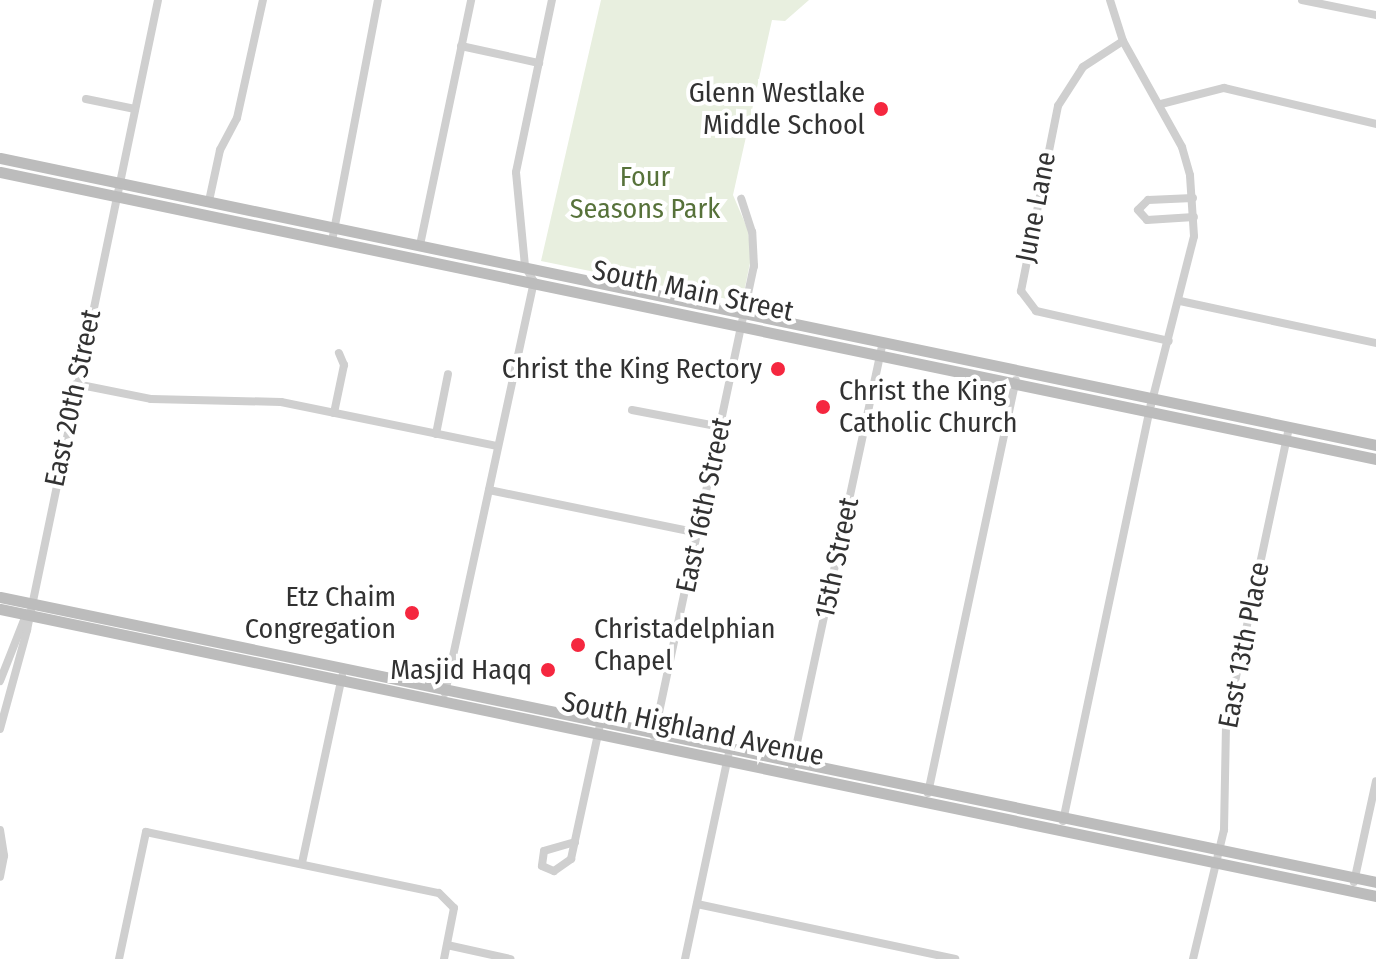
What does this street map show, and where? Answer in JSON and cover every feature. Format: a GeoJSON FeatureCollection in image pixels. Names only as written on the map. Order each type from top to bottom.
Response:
{"type":"FeatureCollection","features":[{"type":"Feature","properties":{"kind":"main road","name":"South Main Street"},"geometry":{"type":"LineString","coordinates":[[0,158],[420,245],[742,326],[1015,384],[1289,427],[1376,445]]}},
{"type":"Feature","properties":{"kind":"main road","name":"South Main Street"},"geometry":{"type":"LineString","coordinates":[[0,172],[332,241],[744,312],[1018,370],[1286,440],[1375,459]]}},
{"type":"Feature","properties":{"kind":"main road","name":"South Highland Avenue"},"geometry":{"type":"LineString","coordinates":[[0,597],[28,608],[341,680],[1218,864],[1353,884],[1376,882]]}},
{"type":"Feature","properties":{"kind":"main road","name":"South Highland Avenue"},"geometry":{"type":"LineString","coordinates":[[0,609],[28,608],[344,667],[929,788],[1220,851],[1353,884],[1376,896]]}},
{"type":"Feature","properties":{"kind":"street","name":"East 20th Street"},"geometry":{"type":"LineString","coordinates":[[7,672],[28,608],[158,0]]}},
{"type":"Feature","properties":{"kind":"street"},"geometry":{"type":"LineString","coordinates":[[209,201],[220,150],[237,118],[263,0]]}},
{"type":"Feature","properties":{"kind":"street"},"geometry":{"type":"LineString","coordinates":[[332,241],[378,0]]}},
{"type":"Feature","properties":{"kind":"street"},"geometry":{"type":"LineString","coordinates":[[420,245],[471,0]]}},
{"type":"Feature","properties":{"kind":"street"},"geometry":{"type":"LineString","coordinates":[[443,702],[498,446],[530,274],[516,172],[552,0]]}},
{"type":"Feature","properties":{"kind":"street"},"geometry":{"type":"LineString","coordinates":[[1061,830],[1152,405],[1193,247],[1193,198],[1182,147],[1161,104],[1123,41],[1110,0]]}},
{"type":"Feature","properties":{"kind":"street"},"geometry":{"type":"LineString","coordinates":[[1302,0],[1376,15]]}},
{"type":"Feature","properties":{"kind":"street","name":"June Lane"},"geometry":{"type":"LineString","coordinates":[[1123,41],[1083,67],[1058,106],[1021,291],[1036,311],[1169,341]]}},
{"type":"Feature","properties":{"kind":"street"},"geometry":{"type":"LineString","coordinates":[[461,46],[539,63]]}},
{"type":"Feature","properties":{"kind":"street"},"geometry":{"type":"LineString","coordinates":[[1161,104],[1204,89],[1232,89],[1376,124]]}},
{"type":"Feature","properties":{"kind":"street"},"geometry":{"type":"LineString","coordinates":[[86,99],[135,109]]}},
{"type":"Feature","properties":{"kind":"street"},"geometry":{"type":"LineString","coordinates":[[1193,198],[1148,200],[1138,210],[1147,220],[1194,217]]}},
{"type":"Feature","properties":{"kind":"street","name":"East 16th Street"},"geometry":{"type":"LineString","coordinates":[[653,745],[742,326],[754,249],[741,199]]}},
{"type":"Feature","properties":{"kind":"street"},"geometry":{"type":"LineString","coordinates":[[1180,301],[1376,343]]}},
{"type":"Feature","properties":{"kind":"street","name":"15th Street"},"geometry":{"type":"LineString","coordinates":[[790,774],[883,342]]}},
{"type":"Feature","properties":{"kind":"street"},"geometry":{"type":"LineString","coordinates":[[334,413],[344,365],[339,353]]}},
{"type":"Feature","properties":{"kind":"street"},"geometry":{"type":"LineString","coordinates":[[926,802],[1018,370]]}},
{"type":"Feature","properties":{"kind":"street"},"geometry":{"type":"LineString","coordinates":[[436,434],[448,374]]}},
{"type":"Feature","properties":{"kind":"street"},"geometry":{"type":"LineString","coordinates":[[76,384],[151,399],[281,402],[498,446]]}},
{"type":"Feature","properties":{"kind":"street"},"geometry":{"type":"LineString","coordinates":[[632,410],[721,427]]}},
{"type":"Feature","properties":{"kind":"street","name":"East 13th Place"},"geometry":{"type":"LineString","coordinates":[[1193,959],[1220,851],[1226,724],[1289,427]]}},
{"type":"Feature","properties":{"kind":"street"},"geometry":{"type":"LineString","coordinates":[[1375,459],[1376,438]]}},
{"type":"Feature","properties":{"kind":"street"},"geometry":{"type":"LineString","coordinates":[[489,490],[699,533]]}},
{"type":"Feature","properties":{"kind":"street"},"geometry":{"type":"LineString","coordinates":[[302,863],[344,667]]}},
{"type":"Feature","properties":{"kind":"street"},"geometry":{"type":"LineString","coordinates":[[0,681],[7,672]]}},
{"type":"Feature","properties":{"kind":"street"},"geometry":{"type":"LineString","coordinates":[[0,729],[7,672]]}},
{"type":"Feature","properties":{"kind":"street"},"geometry":{"type":"LineString","coordinates":[[575,842],[544,851],[542,866],[554,871],[568,865],[575,842],[601,720]]}},
{"type":"Feature","properties":{"kind":"street"},"geometry":{"type":"LineString","coordinates":[[685,959],[730,748]]}},
{"type":"Feature","properties":{"kind":"street"},"geometry":{"type":"LineString","coordinates":[[1353,884],[1376,781]]}},
{"type":"Feature","properties":{"kind":"street"},"geometry":{"type":"LineString","coordinates":[[0,830],[0,877]]}},
{"type":"Feature","properties":{"kind":"street"},"geometry":{"type":"LineString","coordinates":[[119,959],[146,832],[435,892],[448,898],[454,908],[444,959]]}},
{"type":"Feature","properties":{"kind":"street"},"geometry":{"type":"LineString","coordinates":[[697,904],[955,959]]}},
{"type":"Feature","properties":{"kind":"street"},"geometry":{"type":"LineString","coordinates":[[447,945],[510,959]]}},
{"type":"Feature","properties":{"kind":"green space","name":"Four Seasons Park"},"geometry":{"type":"Polygon","coordinates":[[[601,0],[809,0],[785,21],[772,20],[733,195],[748,230],[751,258],[742,302],[541,261],[601,0]]]}},
{"type":"Feature","properties":{"kind":"place","name":"Glenn Westlake Middle School"},"geometry":{"type":"Point","coordinates":[881,109]}},
{"type":"Feature","properties":{"kind":"place","name":"Christ the King Rectory"},"geometry":{"type":"Point","coordinates":[778,369]}},
{"type":"Feature","properties":{"kind":"place","name":"Christ the King Catholic Church"},"geometry":{"type":"Point","coordinates":[823,407]}},
{"type":"Feature","properties":{"kind":"place","name":"Etz Chaim Congregation"},"geometry":{"type":"Point","coordinates":[412,613]}},
{"type":"Feature","properties":{"kind":"place","name":"Christadelphian Chapel"},"geometry":{"type":"Point","coordinates":[578,645]}},
{"type":"Feature","properties":{"kind":"place","name":"Masjid Haqq"},"geometry":{"type":"Point","coordinates":[548,670]}}]}
